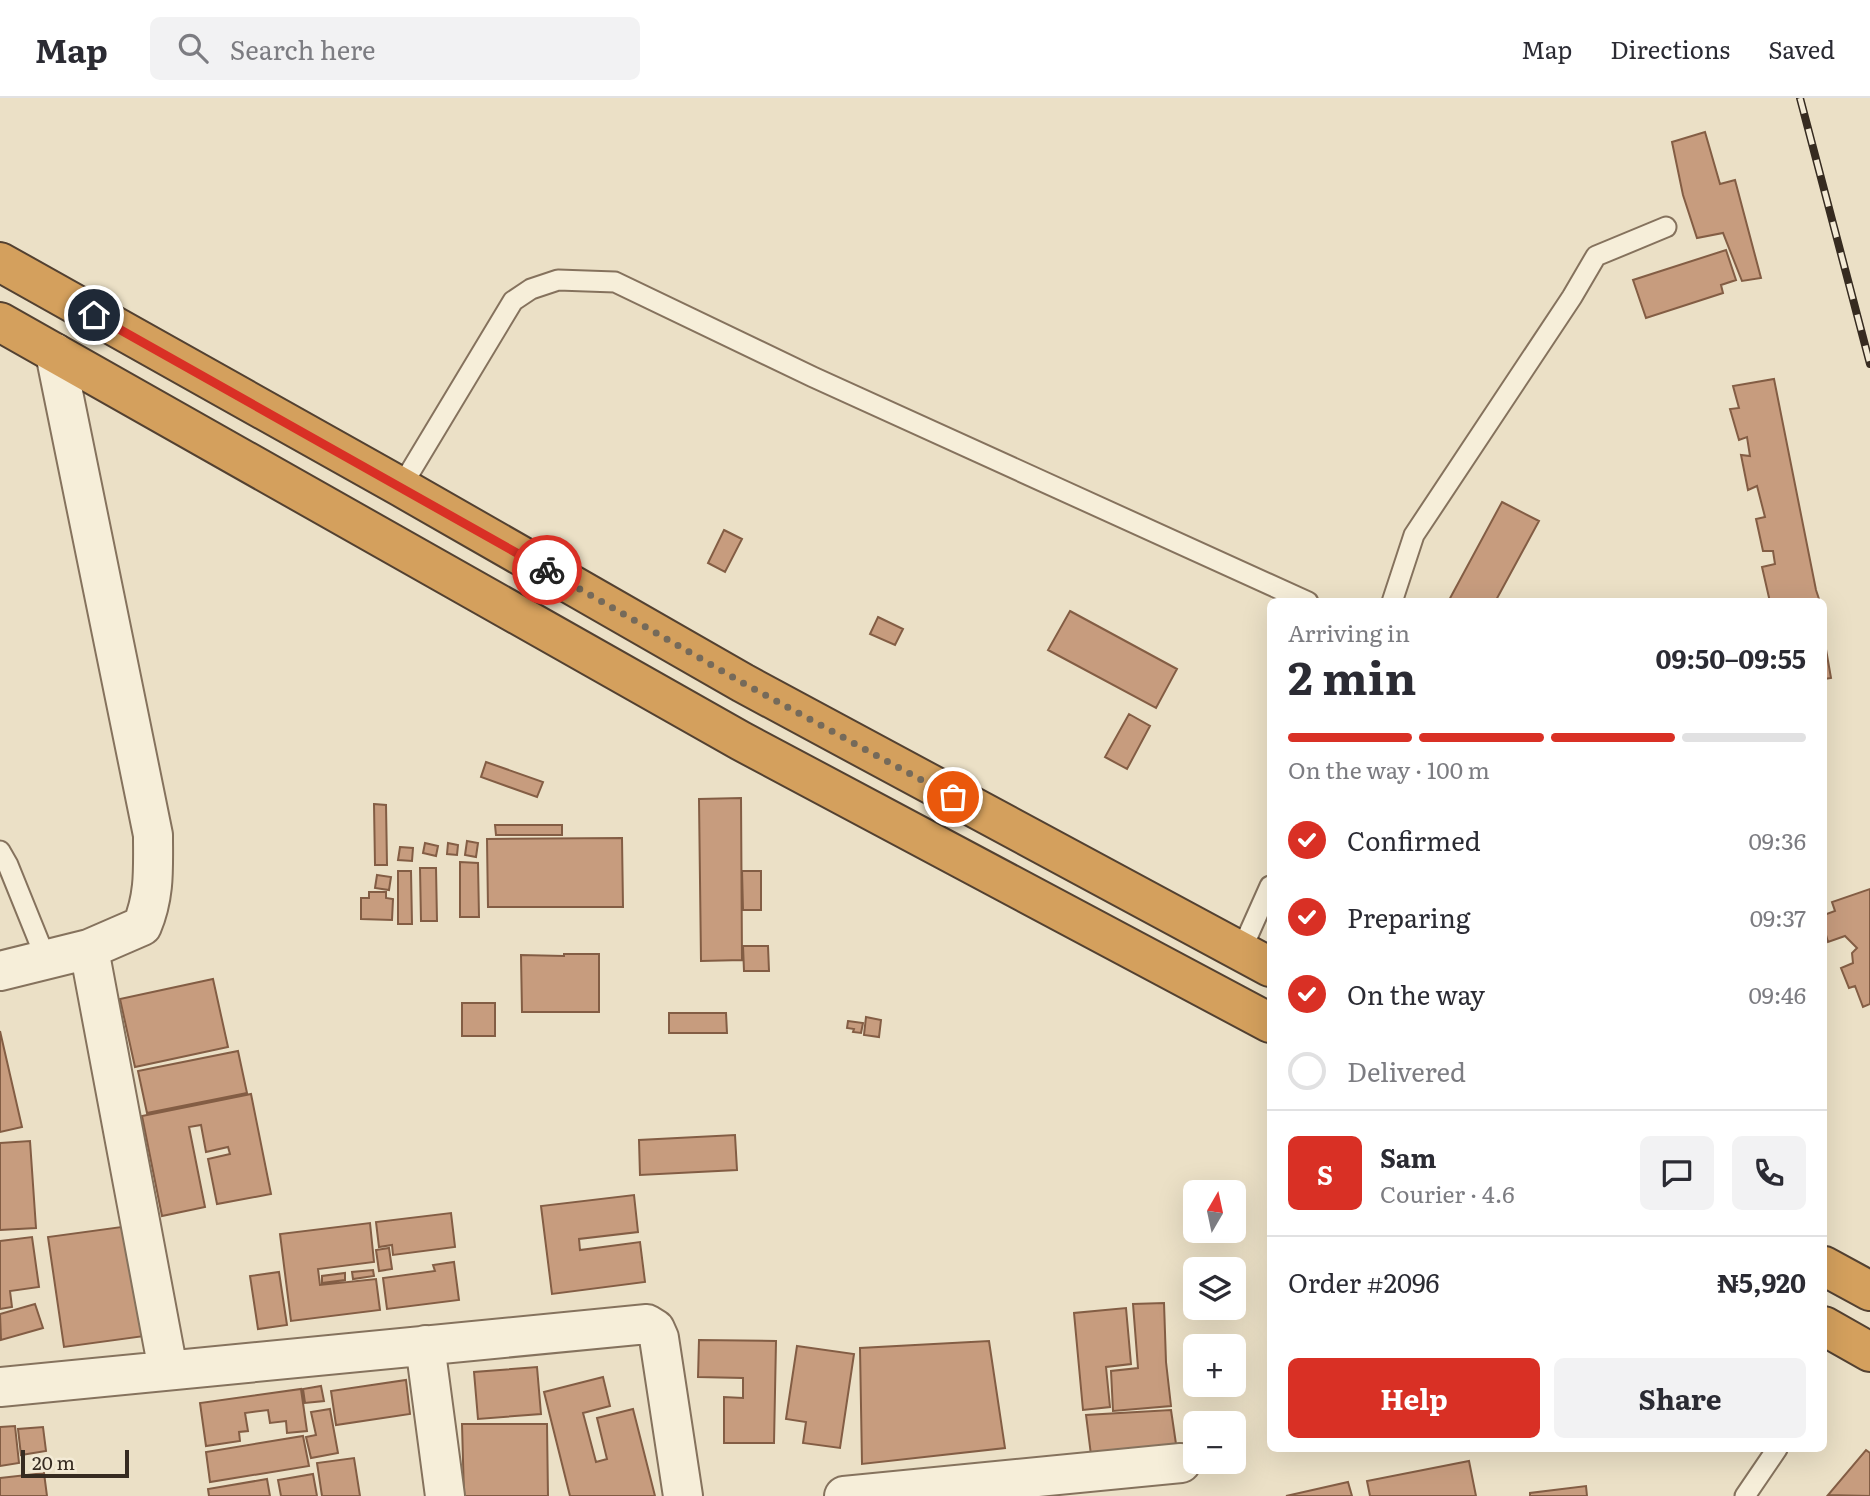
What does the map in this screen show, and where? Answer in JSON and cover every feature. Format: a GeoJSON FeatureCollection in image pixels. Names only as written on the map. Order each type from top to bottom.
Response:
{"type":"FeatureCollection","features":[{"type":"Feature","properties":{"kind":"highway"},"geometry":{"type":"LineString","coordinates":[[0,262],[743,683],[1256,959]]}},
{"type":"Feature","properties":{"kind":"highway"},"geometry":{"type":"LineString","coordinates":[[0,323],[741,741],[1267,1021]]}},
{"type":"Feature","properties":{"kind":"highway"},"geometry":{"type":"LineString","coordinates":[[1827,1268],[1870,1291]]}},
{"type":"Feature","properties":{"kind":"highway"},"geometry":{"type":"LineString","coordinates":[[1827,1328],[1870,1352]]}},
{"type":"Feature","properties":{"kind":"street"},"geometry":{"type":"LineString","coordinates":[[0,971],[89,949],[142,926],[150,906],[153,888],[153,835],[55,353]]}},
{"type":"Feature","properties":{"kind":"street"},"geometry":{"type":"LineString","coordinates":[[89,949],[168,1370]]}},
{"type":"Feature","properties":{"kind":"street"},"geometry":{"type":"LineString","coordinates":[[0,1387],[647,1324],[655,1329],[659,1338],[682,1496]]}},
{"type":"Feature","properties":{"kind":"street"},"geometry":{"type":"LineString","coordinates":[[425,1345],[444,1496]]}},
{"type":"Feature","properties":{"kind":"street"},"geometry":{"type":"LineString","coordinates":[[844,1496],[1181,1464]]}},
{"type":"Feature","properties":{"kind":"lane"},"geometry":{"type":"LineString","coordinates":[[1393,598],[1414,535],[1572,297],[1596,256],[1666,227]]}},
{"type":"Feature","properties":{"kind":"lane"},"geometry":{"type":"LineString","coordinates":[[401,487],[513,301],[531,289],[558,281],[615,282],[813,377],[1299,598]]}},
{"type":"Feature","properties":{"kind":"lane"},"geometry":{"type":"LineString","coordinates":[[0,851],[46,959]]}},
{"type":"Feature","properties":{"kind":"lane"},"geometry":{"type":"LineString","coordinates":[[1256,959],[1267,902]]}},
{"type":"Feature","properties":{"kind":"lane"},"geometry":{"type":"LineString","coordinates":[[1745,1496],[1775,1452]]}},
{"type":"Feature","properties":{"kind":"building"},"geometry":{"type":"Polygon","coordinates":[[[1705,132],[1720,184],[1735,180],[1761,278],[1742,281],[1723,233],[1697,238],[1683,195],[1672,142],[1705,132]]]}},
{"type":"Feature","properties":{"kind":"building"},"geometry":{"type":"Polygon","coordinates":[[[1726,250],[1736,280],[1721,285],[1723,293],[1646,318],[1633,280],[1726,250]]]}},
{"type":"Feature","properties":{"kind":"building"},"geometry":{"type":"Polygon","coordinates":[[[1774,379],[1819,598],[1769,598],[1762,567],[1775,564],[1773,551],[1763,551],[1756,519],[1765,517],[1757,486],[1748,490],[1741,455],[1750,456],[1747,437],[1739,440],[1730,409],[1739,408],[1733,386],[1774,379]]]}},
{"type":"Feature","properties":{"kind":"building"},"geometry":{"type":"Polygon","coordinates":[[[1502,502],[1539,521],[1497,598],[1450,598],[1502,502]]]}},
{"type":"Feature","properties":{"kind":"building"},"geometry":{"type":"Polygon","coordinates":[[[724,530],[742,539],[725,572],[708,563],[724,530]]]}},
{"type":"Feature","properties":{"kind":"building"},"geometry":{"type":"Polygon","coordinates":[[[1070,611],[1177,669],[1156,708],[1048,650],[1070,611]]]}},
{"type":"Feature","properties":{"kind":"building"},"geometry":{"type":"Polygon","coordinates":[[[878,617],[903,629],[895,645],[870,634],[878,617]]]}},
{"type":"Feature","properties":{"kind":"building"},"geometry":{"type":"Polygon","coordinates":[[[1827,655],[1831,678],[1827,679],[1827,655]]]}},
{"type":"Feature","properties":{"kind":"building"},"geometry":{"type":"Polygon","coordinates":[[[1129,714],[1150,726],[1127,769],[1105,757],[1129,714]]]}},
{"type":"Feature","properties":{"kind":"building"},"geometry":{"type":"Polygon","coordinates":[[[486,762],[543,782],[537,797],[481,777],[486,762]]]}},
{"type":"Feature","properties":{"kind":"building"},"geometry":{"type":"Polygon","coordinates":[[[741,798],[742,960],[701,961],[699,799],[741,798]]]}},
{"type":"Feature","properties":{"kind":"building"},"geometry":{"type":"Polygon","coordinates":[[[374,804],[386,805],[387,865],[375,865],[374,804]]]}},
{"type":"Feature","properties":{"kind":"building"},"geometry":{"type":"Polygon","coordinates":[[[495,825],[562,825],[562,835],[496,835],[495,825]]]}},
{"type":"Feature","properties":{"kind":"building"},"geometry":{"type":"Polygon","coordinates":[[[622,838],[623,907],[488,907],[487,839],[622,838]]]}},
{"type":"Feature","properties":{"kind":"building"},"geometry":{"type":"Polygon","coordinates":[[[467,841],[478,843],[476,857],[465,855],[467,841]]]}},
{"type":"Feature","properties":{"kind":"building"},"geometry":{"type":"Polygon","coordinates":[[[425,843],[438,846],[436,856],[423,853],[425,843]]]}},
{"type":"Feature","properties":{"kind":"building"},"geometry":{"type":"Polygon","coordinates":[[[448,843],[458,845],[457,855],[447,854],[448,843]]]}},
{"type":"Feature","properties":{"kind":"building"},"geometry":{"type":"Polygon","coordinates":[[[400,847],[413,848],[412,861],[398,860],[400,847]]]}},
{"type":"Feature","properties":{"kind":"building"},"geometry":{"type":"Polygon","coordinates":[[[460,862],[478,863],[479,917],[460,917],[460,862]]]}},
{"type":"Feature","properties":{"kind":"building"},"geometry":{"type":"Polygon","coordinates":[[[420,868],[436,868],[437,921],[421,921],[420,868]]]}},
{"type":"Feature","properties":{"kind":"building"},"geometry":{"type":"Polygon","coordinates":[[[398,871],[411,871],[412,924],[398,924],[398,871]]]}},
{"type":"Feature","properties":{"kind":"building"},"geometry":{"type":"Polygon","coordinates":[[[742,871],[761,871],[761,910],[743,910],[742,871]]]}},
{"type":"Feature","properties":{"kind":"building"},"geometry":{"type":"Polygon","coordinates":[[[377,875],[391,877],[389,890],[375,888],[377,875]]]}},
{"type":"Feature","properties":{"kind":"building"},"geometry":{"type":"Polygon","coordinates":[[[1870,889],[1870,1004],[1863,1007],[1855,986],[1849,988],[1841,968],[1853,963],[1852,953],[1857,948],[1845,936],[1828,942],[1827,914],[1835,911],[1832,902],[1870,889]]]}},
{"type":"Feature","properties":{"kind":"building"},"geometry":{"type":"Polygon","coordinates":[[[369,892],[386,892],[386,898],[393,899],[392,920],[361,919],[361,898],[369,898],[369,892]]]}},
{"type":"Feature","properties":{"kind":"building"},"geometry":{"type":"Polygon","coordinates":[[[743,946],[768,946],[769,971],[744,971],[743,946]]]}},
{"type":"Feature","properties":{"kind":"building"},"geometry":{"type":"Polygon","coordinates":[[[599,954],[599,1012],[522,1012],[521,955],[599,954]]]}},
{"type":"Feature","properties":{"kind":"building"},"geometry":{"type":"Polygon","coordinates":[[[213,979],[228,1047],[135,1067],[120,999],[213,979]]]}},
{"type":"Feature","properties":{"kind":"building"},"geometry":{"type":"Polygon","coordinates":[[[462,1003],[495,1003],[495,1036],[462,1036],[462,1003]]]}},
{"type":"Feature","properties":{"kind":"building"},"geometry":{"type":"Polygon","coordinates":[[[669,1013],[726,1013],[727,1033],[669,1033],[669,1013]]]}},
{"type":"Feature","properties":{"kind":"building"},"geometry":{"type":"Polygon","coordinates":[[[866,1017],[881,1020],[879,1037],[864,1035],[866,1017]]]}},
{"type":"Feature","properties":{"kind":"building"},"geometry":{"type":"Polygon","coordinates":[[[848,1021],[863,1023],[861,1033],[847,1028],[848,1021]]]}},
{"type":"Feature","properties":{"kind":"building"},"geometry":{"type":"Polygon","coordinates":[[[0,1031],[22,1127],[0,1132],[0,1031]]]}},
{"type":"Feature","properties":{"kind":"building"},"geometry":{"type":"Polygon","coordinates":[[[238,1051],[247,1093],[147,1113],[138,1071],[238,1051]]]}},
{"type":"Feature","properties":{"kind":"building"},"geometry":{"type":"Polygon","coordinates":[[[251,1094],[271,1194],[217,1204],[208,1159],[230,1154],[228,1147],[206,1152],[201,1125],[189,1127],[205,1207],[162,1216],[142,1116],[251,1094]]]}},
{"type":"Feature","properties":{"kind":"building"},"geometry":{"type":"Polygon","coordinates":[[[735,1135],[737,1170],[640,1175],[639,1140],[735,1135]]]}},
{"type":"Feature","properties":{"kind":"building"},"geometry":{"type":"Polygon","coordinates":[[[30,1141],[36,1228],[0,1230],[0,1143],[30,1141]]]}},
{"type":"Feature","properties":{"kind":"building"},"geometry":{"type":"Polygon","coordinates":[[[634,1195],[638,1232],[579,1239],[580,1250],[640,1242],[645,1282],[552,1294],[541,1206],[634,1195]]]}},
{"type":"Feature","properties":{"kind":"building"},"geometry":{"type":"Polygon","coordinates":[[[451,1213],[455,1247],[393,1255],[392,1245],[379,1247],[376,1222],[451,1213]]]}},
{"type":"Feature","properties":{"kind":"building"},"geometry":{"type":"Polygon","coordinates":[[[370,1223],[374,1262],[318,1269],[320,1285],[376,1279],[380,1310],[291,1321],[280,1234],[370,1223]]]}},
{"type":"Feature","properties":{"kind":"building"},"geometry":{"type":"Polygon","coordinates":[[[136,1225],[152,1335],[64,1347],[48,1237],[136,1225]]]}},
{"type":"Feature","properties":{"kind":"building"},"geometry":{"type":"Polygon","coordinates":[[[32,1237],[39,1287],[10,1291],[12,1307],[0,1309],[0,1241],[32,1237]]]}},
{"type":"Feature","properties":{"kind":"building"},"geometry":{"type":"Polygon","coordinates":[[[389,1248],[392,1269],[379,1271],[376,1250],[389,1248]]]}},
{"type":"Feature","properties":{"kind":"building"},"geometry":{"type":"Polygon","coordinates":[[[454,1262],[459,1300],[387,1309],[383,1278],[435,1271],[433,1265],[454,1262]]]}},
{"type":"Feature","properties":{"kind":"building"},"geometry":{"type":"Polygon","coordinates":[[[373,1270],[374,1276],[353,1279],[352,1272],[373,1270]]]}},
{"type":"Feature","properties":{"kind":"building"},"geometry":{"type":"Polygon","coordinates":[[[279,1272],[287,1325],[258,1329],[250,1276],[279,1272]]]}},
{"type":"Feature","properties":{"kind":"building"},"geometry":{"type":"Polygon","coordinates":[[[345,1273],[345,1280],[322,1283],[322,1276],[345,1273]]]}},
{"type":"Feature","properties":{"kind":"building"},"geometry":{"type":"Polygon","coordinates":[[[1164,1303],[1171,1406],[1113,1411],[1111,1371],[1138,1368],[1133,1304],[1164,1303]]]}},
{"type":"Feature","properties":{"kind":"building"},"geometry":{"type":"Polygon","coordinates":[[[35,1304],[43,1328],[1,1340],[0,1314],[35,1304]]]}},
{"type":"Feature","properties":{"kind":"building"},"geometry":{"type":"Polygon","coordinates":[[[1126,1308],[1131,1364],[1106,1367],[1110,1407],[1083,1410],[1074,1313],[1126,1308]]]}},
{"type":"Feature","properties":{"kind":"building"},"geometry":{"type":"Polygon","coordinates":[[[699,1340],[776,1341],[774,1443],[724,1443],[724,1397],[743,1398],[743,1378],[698,1377],[699,1340]]]}},
{"type":"Feature","properties":{"kind":"building"},"geometry":{"type":"Polygon","coordinates":[[[989,1341],[1005,1448],[862,1464],[860,1348],[989,1341]]]}},
{"type":"Feature","properties":{"kind":"building"},"geometry":{"type":"Polygon","coordinates":[[[797,1346],[854,1354],[840,1448],[803,1443],[806,1422],[786,1419],[797,1346]]]}},
{"type":"Feature","properties":{"kind":"building"},"geometry":{"type":"Polygon","coordinates":[[[537,1367],[541,1414],[478,1419],[474,1372],[537,1367]]]}},
{"type":"Feature","properties":{"kind":"building"},"geometry":{"type":"Polygon","coordinates":[[[603,1377],[610,1406],[583,1413],[596,1462],[607,1459],[597,1418],[633,1409],[655,1496],[570,1496],[544,1392],[603,1377]]]}},
{"type":"Feature","properties":{"kind":"building"},"geometry":{"type":"Polygon","coordinates":[[[406,1380],[410,1414],[336,1425],[331,1391],[406,1380]]]}},
{"type":"Feature","properties":{"kind":"building"},"geometry":{"type":"Polygon","coordinates":[[[321,1386],[324,1401],[305,1403],[303,1389],[321,1386]]]}},
{"type":"Feature","properties":{"kind":"building"},"geometry":{"type":"Polygon","coordinates":[[[301,1389],[307,1431],[287,1433],[286,1421],[270,1423],[268,1410],[245,1413],[248,1431],[239,1432],[240,1441],[206,1446],[200,1403],[301,1389]]]}},
{"type":"Feature","properties":{"kind":"building"},"geometry":{"type":"Polygon","coordinates":[[[330,1409],[338,1453],[311,1458],[306,1437],[316,1435],[311,1412],[330,1409]]]}},
{"type":"Feature","properties":{"kind":"building"},"geometry":{"type":"Polygon","coordinates":[[[1171,1410],[1176,1444],[1091,1455],[1086,1415],[1171,1410]]]}},
{"type":"Feature","properties":{"kind":"building"},"geometry":{"type":"Polygon","coordinates":[[[462,1424],[547,1424],[548,1496],[464,1496],[462,1424]]]}},
{"type":"Feature","properties":{"kind":"building"},"geometry":{"type":"Polygon","coordinates":[[[15,1426],[19,1463],[0,1466],[0,1427],[15,1426]]]}},
{"type":"Feature","properties":{"kind":"building"},"geometry":{"type":"Polygon","coordinates":[[[43,1427],[46,1451],[21,1455],[18,1429],[43,1427]]]}},
{"type":"Feature","properties":{"kind":"building"},"geometry":{"type":"Polygon","coordinates":[[[303,1436],[309,1466],[210,1482],[206,1452],[303,1436]]]}},
{"type":"Feature","properties":{"kind":"building"},"geometry":{"type":"Polygon","coordinates":[[[1866,1450],[1870,1453],[1870,1496],[1828,1495],[1866,1450]]]}},
{"type":"Feature","properties":{"kind":"building"},"geometry":{"type":"Polygon","coordinates":[[[354,1458],[360,1496],[322,1496],[317,1463],[354,1458]]]}},
{"type":"Feature","properties":{"kind":"building"},"geometry":{"type":"Polygon","coordinates":[[[1469,1461],[1476,1496],[1370,1496],[1367,1481],[1469,1461]]]}},
{"type":"Feature","properties":{"kind":"building"},"geometry":{"type":"Polygon","coordinates":[[[44,1473],[47,1496],[0,1496],[0,1478],[44,1473]]]}},
{"type":"Feature","properties":{"kind":"building"},"geometry":{"type":"Polygon","coordinates":[[[313,1474],[317,1496],[281,1496],[278,1480],[313,1474]]]}},
{"type":"Feature","properties":{"kind":"building"},"geometry":{"type":"Polygon","coordinates":[[[267,1479],[270,1496],[209,1496],[208,1489],[267,1479]]]}},
{"type":"Feature","properties":{"kind":"building"},"geometry":{"type":"Polygon","coordinates":[[[1348,1482],[1352,1496],[1286,1496],[1348,1482]]]}},
{"type":"Feature","properties":{"kind":"building"},"geometry":{"type":"Polygon","coordinates":[[[1586,1486],[1587,1496],[1530,1496],[1530,1493],[1586,1486]]]}},
{"type":"Feature","properties":{"kind":"railway"},"geometry":{"type":"LineString","coordinates":[[1800,98],[1870,364]]}},
{"type":"Feature","properties":{"kind":"way so far"},"geometry":{"type":"LineString","coordinates":[[547,570],[743,683],[953,797]]}},
{"type":"Feature","properties":{"kind":"route"},"geometry":{"type":"LineString","coordinates":[[94,315],[547,570]]}}]}
